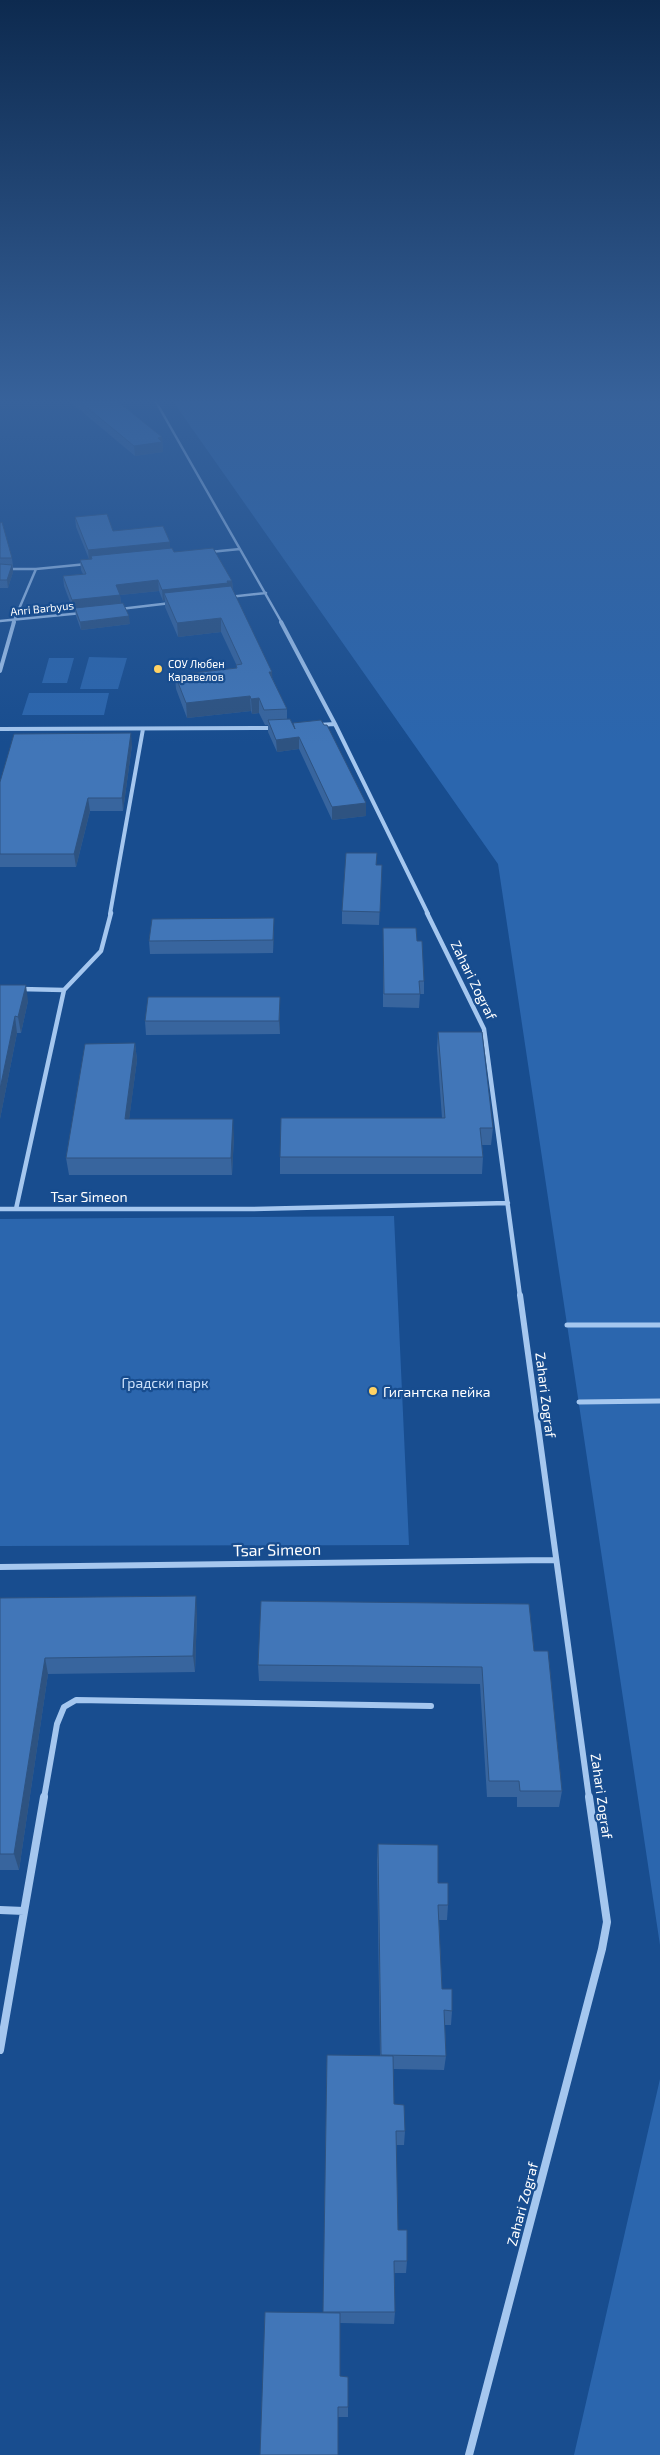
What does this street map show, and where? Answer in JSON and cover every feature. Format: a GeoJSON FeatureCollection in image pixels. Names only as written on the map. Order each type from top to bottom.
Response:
{"type":"FeatureCollection","features":[{"type":"Feature","properties":{"kind":"street","name":"Zahari Zograf"},"geometry":{"type":"LineString","coordinates":[[220,515],[266,594],[335,724],[484,1029],[555,1560],[607,1922],[602,1949],[469,2455]]}},
{"type":"Feature","properties":{"kind":"street"},"geometry":{"type":"LineString","coordinates":[[201,553],[240,549]]}},
{"type":"Feature","properties":{"kind":"street"},"geometry":{"type":"LineString","coordinates":[[0,569],[36,569],[94,563]]}},
{"type":"Feature","properties":{"kind":"street"},"geometry":{"type":"LineString","coordinates":[[0,671],[14,620],[36,569]]}},
{"type":"Feature","properties":{"kind":"street"},"geometry":{"type":"LineString","coordinates":[[220,598],[266,594]]}},
{"type":"Feature","properties":{"kind":"street"},"geometry":{"type":"LineString","coordinates":[[112,610],[180,602]]}},
{"type":"Feature","properties":{"kind":"street","name":"Anri Barbyus"},"geometry":{"type":"LineString","coordinates":[[0,622],[83,613]]}},
{"type":"Feature","properties":{"kind":"street"},"geometry":{"type":"LineString","coordinates":[[316,725],[335,724]]}},
{"type":"Feature","properties":{"kind":"street"},"geometry":{"type":"LineString","coordinates":[[0,729],[278,728]]}},
{"type":"Feature","properties":{"kind":"street"},"geometry":{"type":"LineString","coordinates":[[16,1209],[51,1042],[64,990],[101,951],[112,907],[143,729]]}},
{"type":"Feature","properties":{"kind":"street"},"geometry":{"type":"LineString","coordinates":[[9,989],[64,990]]}},
{"type":"Feature","properties":{"kind":"street","name":"Tsar Simeon"},"geometry":{"type":"LineString","coordinates":[[0,1209],[253,1209],[508,1203]]}},
{"type":"Feature","properties":{"kind":"street"},"geometry":{"type":"LineString","coordinates":[[567,1325],[660,1325]]}},
{"type":"Feature","properties":{"kind":"street"},"geometry":{"type":"LineString","coordinates":[[579,1402],[660,1401]]}},
{"type":"Feature","properties":{"kind":"street","name":"Tsar Simeon"},"geometry":{"type":"LineString","coordinates":[[0,1567],[555,1560]]}},
{"type":"Feature","properties":{"kind":"street"},"geometry":{"type":"LineString","coordinates":[[0,2050],[57,1724],[64,1707],[76,1700],[431,1706]]}},
{"type":"Feature","properties":{"kind":"street"},"geometry":{"type":"LineString","coordinates":[[0,1910],[24,1911]]}},
{"type":"Feature","properties":{"kind":"green space"},"geometry":{"type":"Polygon","coordinates":[[[252,515],[660,515],[660,1945],[498,864],[252,515]]]}},
{"type":"Feature","properties":{"kind":"green space"},"geometry":{"type":"Polygon","coordinates":[[[89,657],[127,658],[118,689],[80,689],[89,657]]]}},
{"type":"Feature","properties":{"kind":"green space"},"geometry":{"type":"Polygon","coordinates":[[[49,658],[74,658],[67,683],[42,683],[49,658]]]}},
{"type":"Feature","properties":{"kind":"green space"},"geometry":{"type":"Polygon","coordinates":[[[29,693],[109,693],[104,715],[22,715],[29,693]]]}},
{"type":"Feature","properties":{"kind":"green space","name":"Градски парк"},"geometry":{"type":"Polygon","coordinates":[[[394,1216],[409,1545],[0,1546],[0,1219],[394,1216]]]}},
{"type":"Feature","properties":{"kind":"green space"},"geometry":{"type":"Polygon","coordinates":[[[660,2079],[660,2455],[574,2455],[660,2079]]]}},
{"type":"Feature","properties":{"kind":"building"},"geometry":{"type":"Polygon","coordinates":[[[107,515],[113,531],[163,526],[170,542],[88,550],[75,517],[107,515]]]}},
{"type":"Feature","properties":{"kind":"building"},"geometry":{"type":"Polygon","coordinates":[[[2,522],[12,558],[0,558],[0,523],[2,522]]]}},
{"type":"Feature","properties":{"kind":"building"},"geometry":{"type":"Polygon","coordinates":[[[172,548],[174,552],[213,548],[232,581],[162,590],[158,580],[116,585],[120,595],[72,600],[63,576],[86,574],[80,560],[92,559],[91,556],[172,548]]]}},
{"type":"Feature","properties":{"kind":"building"},"geometry":{"type":"Polygon","coordinates":[[[0,564],[12,565],[7,580],[0,580],[0,564]]]}},
{"type":"Feature","properties":{"kind":"building"},"geometry":{"type":"Polygon","coordinates":[[[231,586],[272,672],[269,672],[287,709],[264,710],[259,698],[251,699],[250,696],[186,703],[175,675],[237,668],[236,665],[242,664],[221,618],[177,623],[164,593],[231,586]]]}},
{"type":"Feature","properties":{"kind":"building"},"geometry":{"type":"Polygon","coordinates":[[[123,603],[129,616],[80,622],[75,608],[123,603]]]}},
{"type":"Feature","properties":{"kind":"building"},"geometry":{"type":"Polygon","coordinates":[[[290,719],[295,729],[293,723],[321,720],[324,725],[327,725],[366,803],[332,807],[299,737],[276,740],[268,720],[290,719]]]}},
{"type":"Feature","properties":{"kind":"building"},"geometry":{"type":"Polygon","coordinates":[[[131,733],[122,798],[88,798],[74,854],[0,854],[0,782],[14,734],[131,733]]]}},
{"type":"Feature","properties":{"kind":"building"},"geometry":{"type":"Polygon","coordinates":[[[346,853],[377,853],[376,865],[382,865],[380,912],[342,911],[346,853]]]}},
{"type":"Feature","properties":{"kind":"building"},"geometry":{"type":"Polygon","coordinates":[[[274,918],[273,940],[149,941],[152,919],[274,918]]]}},
{"type":"Feature","properties":{"kind":"building"},"geometry":{"type":"Polygon","coordinates":[[[383,928],[416,928],[417,941],[422,941],[424,981],[419,981],[420,994],[384,994],[383,928]]]}},
{"type":"Feature","properties":{"kind":"building"},"geometry":{"type":"Polygon","coordinates":[[[0,985],[26,985],[18,1017],[15,1016],[0,1089],[0,985]]]}},
{"type":"Feature","properties":{"kind":"building"},"geometry":{"type":"Polygon","coordinates":[[[148,997],[280,997],[279,1021],[145,1021],[148,997]]]}},
{"type":"Feature","properties":{"kind":"building"},"geometry":{"type":"Polygon","coordinates":[[[438,1032],[482,1032],[493,1128],[480,1128],[483,1157],[280,1157],[281,1118],[445,1118],[438,1032]]]}},
{"type":"Feature","properties":{"kind":"building"},"geometry":{"type":"Polygon","coordinates":[[[135,1043],[125,1119],[233,1119],[231,1158],[66,1158],[85,1044],[135,1043]]]}},
{"type":"Feature","properties":{"kind":"building"},"geometry":{"type":"Polygon","coordinates":[[[196,1596],[193,1656],[45,1658],[14,1854],[0,1854],[0,1598],[196,1596]]]}},
{"type":"Feature","properties":{"kind":"building"},"geometry":{"type":"Polygon","coordinates":[[[261,1601],[529,1604],[534,1651],[548,1651],[562,1791],[520,1791],[519,1781],[489,1781],[482,1667],[258,1665],[261,1601]]]}},
{"type":"Feature","properties":{"kind":"building"},"geometry":{"type":"Polygon","coordinates":[[[378,1844],[438,1845],[438,1883],[448,1883],[448,1905],[438,1905],[442,1989],[452,1989],[452,2011],[444,2010],[446,2056],[381,2055],[378,1844]]]}},
{"type":"Feature","properties":{"kind":"building"},"geometry":{"type":"Polygon","coordinates":[[[327,2055],[393,2056],[394,2104],[404,2105],[405,2131],[396,2131],[398,2230],[407,2230],[407,2261],[394,2261],[395,2312],[323,2312],[327,2055]]]}},
{"type":"Feature","properties":{"kind":"building"},"geometry":{"type":"Polygon","coordinates":[[[265,2312],[340,2313],[340,2376],[348,2377],[348,2407],[338,2407],[338,2455],[260,2455],[265,2312]]]}},
{"type":"Feature","properties":{"kind":"place","name":"СОУ Любен Каравелов"},"geometry":{"type":"Point","coordinates":[158,669]}},
{"type":"Feature","properties":{"kind":"place","name":"Гигантска пейка"},"geometry":{"type":"Point","coordinates":[373,1391]}}]}
